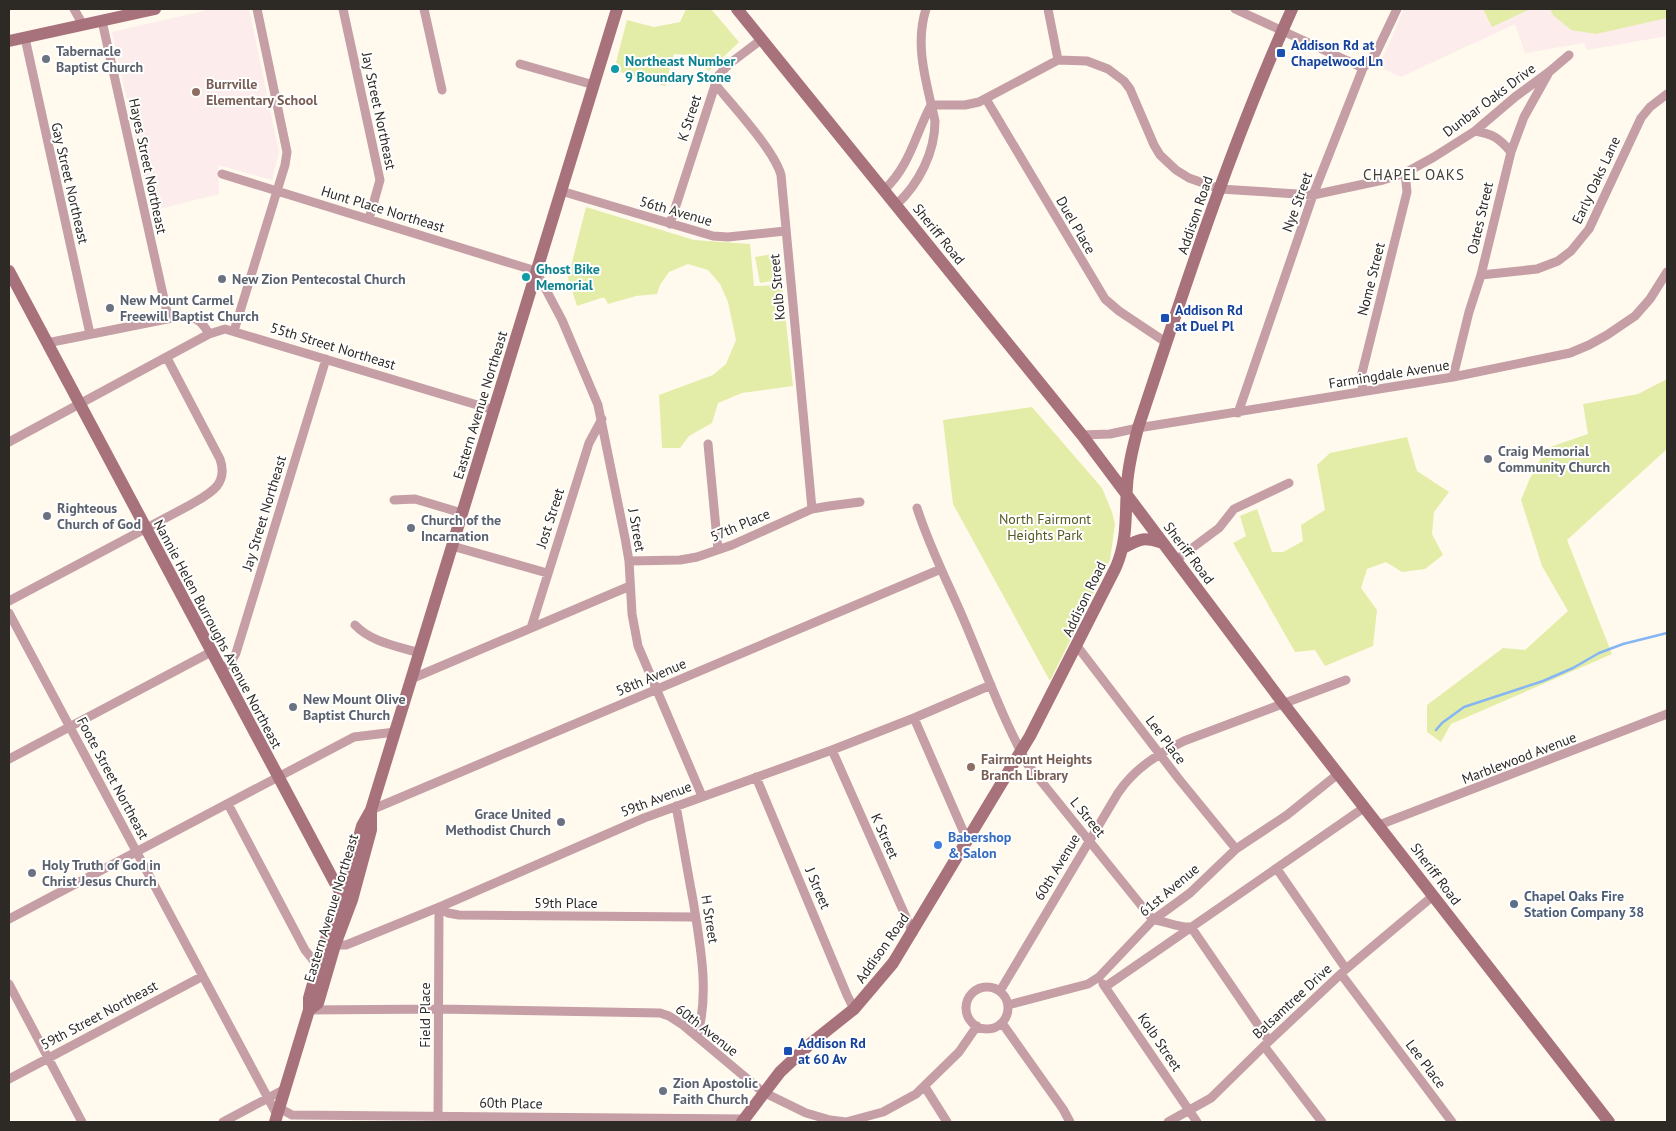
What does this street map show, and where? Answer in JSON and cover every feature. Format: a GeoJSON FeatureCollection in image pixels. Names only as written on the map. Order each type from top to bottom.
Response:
{"type":"FeatureCollection","features":[{"type":"Feature","properties":{"kind":"main road"},"geometry":{"type":"LineString","coordinates":[[9,41],[155,9]]}},
{"type":"Feature","properties":{"kind":"main road","name":"Eastern Avenue Northeast"},"geometry":{"type":"LineString","coordinates":[[309,1010],[318,1003],[335,946],[362,826],[371,810],[617,9]]}},
{"type":"Feature","properties":{"kind":"main road","name":"Sheriff Road"},"geometry":{"type":"LineString","coordinates":[[737,9],[1082,435],[1283,703],[1380,825],[1609,1122]]}},
{"type":"Feature","properties":{"kind":"main road","name":"Addison Road"},"geometry":{"type":"LineString","coordinates":[[743,1121],[763,1092],[790,1062],[854,1009],[886,972],[913,933],[1021,752],[1077,646],[1116,567],[1123,548],[1126,534],[1131,455],[1138,428],[1248,111],[1292,9]]}},
{"type":"Feature","properties":{"kind":"main road","name":"Nannie Helen Burroughs Avenue Northeast"},"geometry":{"type":"LineString","coordinates":[[10,277],[278,777],[347,897]]}},
{"type":"Feature","properties":{"kind":"main road"},"geometry":{"type":"LineString","coordinates":[[1123,548],[1135,541],[1146,538],[1163,543]]}},
{"type":"Feature","properties":{"kind":"main road","name":"Eastern Avenue Northeast"},"geometry":{"type":"LineString","coordinates":[[277,1115],[309,1010],[308,998],[319,963],[347,897]]}},
{"type":"Feature","properties":{"kind":"street"},"geometry":{"type":"LineString","coordinates":[[74,9],[83,25]]}},
{"type":"Feature","properties":{"kind":"street"},"geometry":{"type":"LineString","coordinates":[[234,331],[285,165],[286,144],[257,9]]}},
{"type":"Feature","properties":{"kind":"street","name":"Jay Street Northeast"},"geometry":{"type":"LineString","coordinates":[[343,9],[380,180],[369,219]]}},
{"type":"Feature","properties":{"kind":"street"},"geometry":{"type":"LineString","coordinates":[[424,9],[442,90]]}},
{"type":"Feature","properties":{"kind":"street"},"geometry":{"type":"LineString","coordinates":[[896,205],[916,182],[928,158],[935,130],[921,45],[921,31],[926,9]]}},
{"type":"Feature","properties":{"kind":"street"},"geometry":{"type":"LineString","coordinates":[[931,105],[973,104],[986,99],[1058,60],[1048,9]]}},
{"type":"Feature","properties":{"kind":"street"},"geometry":{"type":"LineString","coordinates":[[1235,9],[1363,68]]}},
{"type":"Feature","properties":{"kind":"street","name":"Nye Street"},"geometry":{"type":"LineString","coordinates":[[1238,413],[1313,195],[1363,68],[1376,54],[1396,9]]}},
{"type":"Feature","properties":{"kind":"street","name":"Hayes Street Northeast"},"geometry":{"type":"LineString","coordinates":[[102,21],[168,317]]}},
{"type":"Feature","properties":{"kind":"street","name":"Gay Street Northeast"},"geometry":{"type":"LineString","coordinates":[[25,38],[90,334]]}},
{"type":"Feature","properties":{"kind":"street","name":"K Street"},"geometry":{"type":"LineString","coordinates":[[670,224],[715,84],[724,68],[762,39]]}},
{"type":"Feature","properties":{"kind":"street","name":"Dunbar Oaks Drive"},"geometry":{"type":"LineString","coordinates":[[1058,60],[1087,61],[1098,64],[1117,75],[1130,89],[1154,145],[1164,160],[1189,178],[1220,189],[1313,195],[1383,180],[1405,173],[1475,131],[1569,55]]}},
{"type":"Feature","properties":{"kind":"street"},"geometry":{"type":"LineString","coordinates":[[520,64],[594,85]]}},
{"type":"Feature","properties":{"kind":"street","name":"Oates Street"},"geometry":{"type":"LineString","coordinates":[[1453,377],[1469,312],[1481,276],[1511,152],[1524,117],[1549,72]]}},
{"type":"Feature","properties":{"kind":"street","name":"Kolb Street"},"geometry":{"type":"LineString","coordinates":[[715,84],[760,140],[779,169],[782,180],[785,231],[812,509]]}},
{"type":"Feature","properties":{"kind":"street","name":"Early Oaks Lane"},"geometry":{"type":"LineString","coordinates":[[1481,276],[1536,269],[1558,261],[1571,250],[1589,229],[1641,118],[1650,107],[1667,94]]}},
{"type":"Feature","properties":{"kind":"street","name":"Duel Place"},"geometry":{"type":"LineString","coordinates":[[986,99],[1105,299],[1119,311],[1167,343]]}},
{"type":"Feature","properties":{"kind":"street"},"geometry":{"type":"LineString","coordinates":[[884,190],[896,178],[905,164],[931,105]]}},
{"type":"Feature","properties":{"kind":"street"},"geometry":{"type":"LineString","coordinates":[[1475,131],[1488,133],[1498,138],[1511,152]]}},
{"type":"Feature","properties":{"kind":"street","name":"Nome Street"},"geometry":{"type":"LineString","coordinates":[[1363,392],[1361,377],[1407,192],[1405,173]]}},
{"type":"Feature","properties":{"kind":"street","name":"Hunt Place Northeast"},"geometry":{"type":"LineString","coordinates":[[222,174],[536,271]]}},
{"type":"Feature","properties":{"kind":"street","name":"56th Avenue"},"geometry":{"type":"LineString","coordinates":[[561,191],[718,237],[785,231]]}},
{"type":"Feature","properties":{"kind":"street","name":"J Street"},"geometry":{"type":"LineString","coordinates":[[536,271],[562,320],[594,394],[602,419],[629,561],[632,614],[638,646],[702,796]]}},
{"type":"Feature","properties":{"kind":"street","name":"Farmingdale Avenue"},"geometry":{"type":"LineString","coordinates":[[1082,435],[1110,434],[1453,377],[1570,353],[1590,346],[1634,316],[1650,299],[1667,272]]}},
{"type":"Feature","properties":{"kind":"street"},"geometry":{"type":"LineString","coordinates":[[47,343],[168,317],[184,316],[198,319],[203,323],[209,334]]}},
{"type":"Feature","properties":{"kind":"street","name":"55th Street Northeast"},"geometry":{"type":"LineString","coordinates":[[9,442],[221,329],[234,331],[494,410]]}},
{"type":"Feature","properties":{"kind":"street"},"geometry":{"type":"LineString","coordinates":[[9,601],[209,494],[217,487],[223,471],[220,459],[166,358]]}},
{"type":"Feature","properties":{"kind":"street","name":"Jay Street Northeast"},"geometry":{"type":"LineString","coordinates":[[220,669],[230,664],[236,654],[326,359]]}},
{"type":"Feature","properties":{"kind":"street","name":"Jost Street"},"geometry":{"type":"LineString","coordinates":[[531,628],[588,443],[602,419]]}},
{"type":"Feature","properties":{"kind":"street"},"geometry":{"type":"LineString","coordinates":[[708,444],[718,550]]}},
{"type":"Feature","properties":{"kind":"street"},"geometry":{"type":"LineString","coordinates":[[1176,560],[1219,528],[1234,509],[1289,483]]}},
{"type":"Feature","properties":{"kind":"street"},"geometry":{"type":"LineString","coordinates":[[394,500],[404,498],[415,499],[462,514]]}},
{"type":"Feature","properties":{"kind":"street","name":"57th Place"},"geometry":{"type":"LineString","coordinates":[[629,561],[687,559],[718,550],[812,509],[860,502]]}},
{"type":"Feature","properties":{"kind":"street","name":"L Street"},"geometry":{"type":"LineString","coordinates":[[917,508],[928,541],[1028,765],[1153,920]]}},
{"type":"Feature","properties":{"kind":"street"},"geometry":{"type":"LineString","coordinates":[[452,546],[547,573]]}},
{"type":"Feature","properties":{"kind":"street","name":"58th Avenue"},"geometry":{"type":"LineString","coordinates":[[371,810],[941,569]]}},
{"type":"Feature","properties":{"kind":"street"},"geometry":{"type":"LineString","coordinates":[[411,679],[630,586]]}},
{"type":"Feature","properties":{"kind":"street","name":"Foote Street Northeast"},"geometry":{"type":"LineString","coordinates":[[9,613],[277,1115]]}},
{"type":"Feature","properties":{"kind":"street"},"geometry":{"type":"LineString","coordinates":[[355,625],[374,639],[419,653]]}},
{"type":"Feature","properties":{"kind":"street","name":"Lee Place"},"geometry":{"type":"LineString","coordinates":[[1077,646],[1159,754],[1236,849]]}},
{"type":"Feature","properties":{"kind":"street"},"geometry":{"type":"LineString","coordinates":[[9,759],[212,652]]}},
{"type":"Feature","properties":{"kind":"street","name":"60th Avenue"},"geometry":{"type":"LineString","coordinates":[[1000,991],[1124,783],[1159,754],[1200,734],[1346,680]]}},
{"type":"Feature","properties":{"kind":"street","name":"59th Avenue"},"geometry":{"type":"LineString","coordinates":[[335,946],[346,945],[439,907],[644,818],[832,750],[991,685]]}},
{"type":"Feature","properties":{"kind":"street","name":"Marblewood Avenue"},"geometry":{"type":"LineString","coordinates":[[1380,825],[1667,714]]}},
{"type":"Feature","properties":{"kind":"street"},"geometry":{"type":"LineString","coordinates":[[914,718],[968,842]]}},
{"type":"Feature","properties":{"kind":"street"},"geometry":{"type":"LineString","coordinates":[[9,920],[354,736],[395,732]]}},
{"type":"Feature","properties":{"kind":"street","name":"K Street"},"geometry":{"type":"LineString","coordinates":[[832,750],[913,933]]}},
{"type":"Feature","properties":{"kind":"street","name":"61st Avenue"},"geometry":{"type":"LineString","coordinates":[[1008,1006],[1088,984],[1099,977],[1153,920],[1190,892],[1236,849],[1287,814],[1338,774]]}},
{"type":"Feature","properties":{"kind":"street","name":"J Street"},"geometry":{"type":"LineString","coordinates":[[756,777],[854,1009]]}},
{"type":"Feature","properties":{"kind":"street"},"geometry":{"type":"LineString","coordinates":[[228,804],[305,950],[313,960],[319,963]]}},
{"type":"Feature","properties":{"kind":"street","name":"H Street"},"geometry":{"type":"LineString","coordinates":[[676,806],[696,917],[703,969],[701,1018],[696,1037]]}},
{"type":"Feature","properties":{"kind":"street"},"geometry":{"type":"LineString","coordinates":[[1106,987],[1365,807]]}},
{"type":"Feature","properties":{"kind":"street","name":"Lee Place"},"geometry":{"type":"LineString","coordinates":[[1277,869],[1344,972],[1452,1122]]}},
{"type":"Feature","properties":{"kind":"street","name":"Balsamtree Drive"},"geometry":{"type":"LineString","coordinates":[[1168,1122],[1211,1098],[1344,972],[1433,896]]}},
{"type":"Feature","properties":{"kind":"street","name":"59th Place"},"geometry":{"type":"LineString","coordinates":[[439,907],[448,914],[459,915],[696,917]]}},
{"type":"Feature","properties":{"kind":"street","name":"Field Place"},"geometry":{"type":"LineString","coordinates":[[438,1119],[439,907]]}},
{"type":"Feature","properties":{"kind":"street"},"geometry":{"type":"LineString","coordinates":[[1153,920],[1165,921],[1183,928],[1191,927]]}},
{"type":"Feature","properties":{"kind":"street"},"geometry":{"type":"LineString","coordinates":[[1191,927],[1267,1043],[1322,1122]]}},
{"type":"Feature","properties":{"kind":"street","name":"59th Street Northeast"},"geometry":{"type":"LineString","coordinates":[[9,1079],[202,976]]}},
{"type":"Feature","properties":{"kind":"street","name":"Kolb Street"},"geometry":{"type":"LineString","coordinates":[[1099,977],[1197,1122]]}},
{"type":"Feature","properties":{"kind":"street"},"geometry":{"type":"LineString","coordinates":[[9,984],[82,1122]]}},
{"type":"Feature","properties":{"kind":"street"},"geometry":{"type":"LineString","coordinates":[[984,987],[1000,991],[1006,998],[1008,1006],[1006,1019],[998,1026],[988,1029],[977,1026],[971,1021],[966,1010],[969,998],[975,991],[984,987]]}},
{"type":"Feature","properties":{"kind":"street","name":"60th Avenue"},"geometry":{"type":"LineString","coordinates":[[309,1010],[439,1009],[660,1013],[673,1018],[763,1092],[806,1113],[830,1120],[846,1122],[872,1116],[893,1108],[925,1087],[959,1052],[977,1026]]}},
{"type":"Feature","properties":{"kind":"street"},"geometry":{"type":"LineString","coordinates":[[1002,1023],[1064,1110],[1070,1122]]}},
{"type":"Feature","properties":{"kind":"street"},"geometry":{"type":"LineString","coordinates":[[925,1087],[947,1122]]}},
{"type":"Feature","properties":{"kind":"street"},"geometry":{"type":"LineString","coordinates":[[223,1122],[285,1089]]}},
{"type":"Feature","properties":{"kind":"street","name":"60th Place"},"geometry":{"type":"LineString","coordinates":[[277,1115],[438,1119],[743,1121]]}},
{"type":"Feature","properties":{"kind":"shaded area","name":"Burrville Elementary School"},"geometry":{"type":"Polygon","coordinates":[[[212,9],[249,9],[279,152],[272,180],[218,165],[219,194],[151,211],[112,32],[212,9]]]}},
{"type":"Feature","properties":{"kind":"shaded area"},"geometry":{"type":"Polygon","coordinates":[[[1404,9],[1667,9],[1667,36],[1587,50],[1584,43],[1525,53],[1515,24],[1401,77],[1379,67],[1404,9]]]}},
{"type":"Feature","properties":{"kind":"green space"},"geometry":{"type":"Polygon","coordinates":[[[686,9],[711,9],[739,42],[709,71],[687,55],[674,54],[665,86],[614,70],[627,20],[654,27],[680,22],[686,9]]]}},
{"type":"Feature","properties":{"kind":"green space"},"geometry":{"type":"Polygon","coordinates":[[[1483,9],[1530,9],[1492,27],[1483,9]]]}},
{"type":"Feature","properties":{"kind":"green space"},"geometry":{"type":"Polygon","coordinates":[[[1550,9],[1667,9],[1667,18],[1596,34],[1571,30],[1553,15],[1550,9]]]}},
{"type":"Feature","properties":{"kind":"green space"},"geometry":{"type":"Polygon","coordinates":[[[586,207],[694,240],[750,244],[754,286],[782,285],[793,386],[742,393],[718,403],[712,423],[689,436],[680,448],[662,448],[659,395],[713,375],[726,364],[736,340],[728,302],[720,284],[708,270],[688,264],[669,272],[660,285],[657,294],[636,296],[608,304],[605,298],[601,298],[577,306],[568,278],[586,207]]]}},
{"type":"Feature","properties":{"kind":"green space"},"geometry":{"type":"Polygon","coordinates":[[[773,254],[777,280],[760,283],[755,257],[773,254]]]}},
{"type":"Feature","properties":{"kind":"green space"},"geometry":{"type":"Polygon","coordinates":[[[1667,379],[1667,449],[1567,540],[1612,654],[1451,724],[1441,742],[1427,732],[1427,705],[1503,648],[1525,650],[1568,611],[1542,566],[1521,500],[1530,478],[1547,448],[1588,434],[1583,404],[1638,394],[1667,379]]]}},
{"type":"Feature","properties":{"kind":"green space","name":"North Fairmont Heights Park"},"geometry":{"type":"Polygon","coordinates":[[[1032,407],[1102,488],[1115,524],[1110,560],[1050,681],[953,504],[943,420],[1032,407]]]}},
{"type":"Feature","properties":{"kind":"green space"},"geometry":{"type":"Polygon","coordinates":[[[1407,437],[1417,471],[1449,492],[1434,512],[1432,534],[1443,555],[1425,569],[1402,572],[1386,562],[1367,569],[1361,588],[1377,610],[1373,646],[1325,666],[1315,650],[1295,652],[1233,543],[1246,536],[1240,516],[1257,509],[1272,552],[1283,552],[1303,541],[1301,525],[1325,510],[1317,465],[1330,453],[1407,437]]]}},
{"type":"Feature","properties":{"kind":"waterway"},"geometry":{"type":"LineString","coordinates":[[1436,730],[1442,723],[1464,707],[1543,681],[1573,668],[1599,653],[1623,644],[1667,633]]}},
{"type":"Feature","properties":{"kind":"place","name":"Addison Rd at Chapelwood Ln"},"geometry":{"type":"Point","coordinates":[1281,53]}},
{"type":"Feature","properties":{"kind":"place","name":"Tabernacle Baptist Church"},"geometry":{"type":"Point","coordinates":[46,59]}},
{"type":"Feature","properties":{"kind":"place","name":"Northeast Number 9 Boundary Stone"},"geometry":{"type":"Point","coordinates":[615,69]}},
{"type":"Feature","properties":{"kind":"place","name":"Burrville Elementary School"},"geometry":{"type":"Point","coordinates":[196,92]}},
{"type":"Feature","properties":{"kind":"place","name":"Ghost Bike Memorial"},"geometry":{"type":"Point","coordinates":[526,277]}},
{"type":"Feature","properties":{"kind":"place","name":"New Zion Pentecostal Church"},"geometry":{"type":"Point","coordinates":[222,279]}},
{"type":"Feature","properties":{"kind":"place","name":"New Mount Carmel Freewill Baptist Church"},"geometry":{"type":"Point","coordinates":[110,308]}},
{"type":"Feature","properties":{"kind":"place","name":"Addison Rd at Duel Pl"},"geometry":{"type":"Point","coordinates":[1165,318]}},
{"type":"Feature","properties":{"kind":"place","name":"Craig Memorial Community Church"},"geometry":{"type":"Point","coordinates":[1488,459]}},
{"type":"Feature","properties":{"kind":"place","name":"Righteous Church of God"},"geometry":{"type":"Point","coordinates":[47,516]}},
{"type":"Feature","properties":{"kind":"place","name":"Church of the Incarnation"},"geometry":{"type":"Point","coordinates":[411,528]}},
{"type":"Feature","properties":{"kind":"place","name":"New Mount Olive Baptist Church"},"geometry":{"type":"Point","coordinates":[293,707]}},
{"type":"Feature","properties":{"kind":"place","name":"Fairmount Heights Branch Library"},"geometry":{"type":"Point","coordinates":[971,767]}},
{"type":"Feature","properties":{"kind":"place","name":"Grace United Methodist Church"},"geometry":{"type":"Point","coordinates":[561,822]}},
{"type":"Feature","properties":{"kind":"place","name":"Babershop & Salon"},"geometry":{"type":"Point","coordinates":[938,845]}},
{"type":"Feature","properties":{"kind":"place","name":"Holy Truth of God in Christ Jesus Church"},"geometry":{"type":"Point","coordinates":[32,873]}},
{"type":"Feature","properties":{"kind":"place","name":"Chapel Oaks Fire Station Company 38"},"geometry":{"type":"Point","coordinates":[1514,904]}},
{"type":"Feature","properties":{"kind":"place","name":"Addison Rd at 60 Av"},"geometry":{"type":"Point","coordinates":[788,1051]}},
{"type":"Feature","properties":{"kind":"place","name":"Zion Apostolic Faith Church"},"geometry":{"type":"Point","coordinates":[663,1091]}},
{"type":"Feature","properties":{"kind":"district","name":"CHAPEL OAKS"},"geometry":{"type":"Point","coordinates":[1414,175]}}]}
